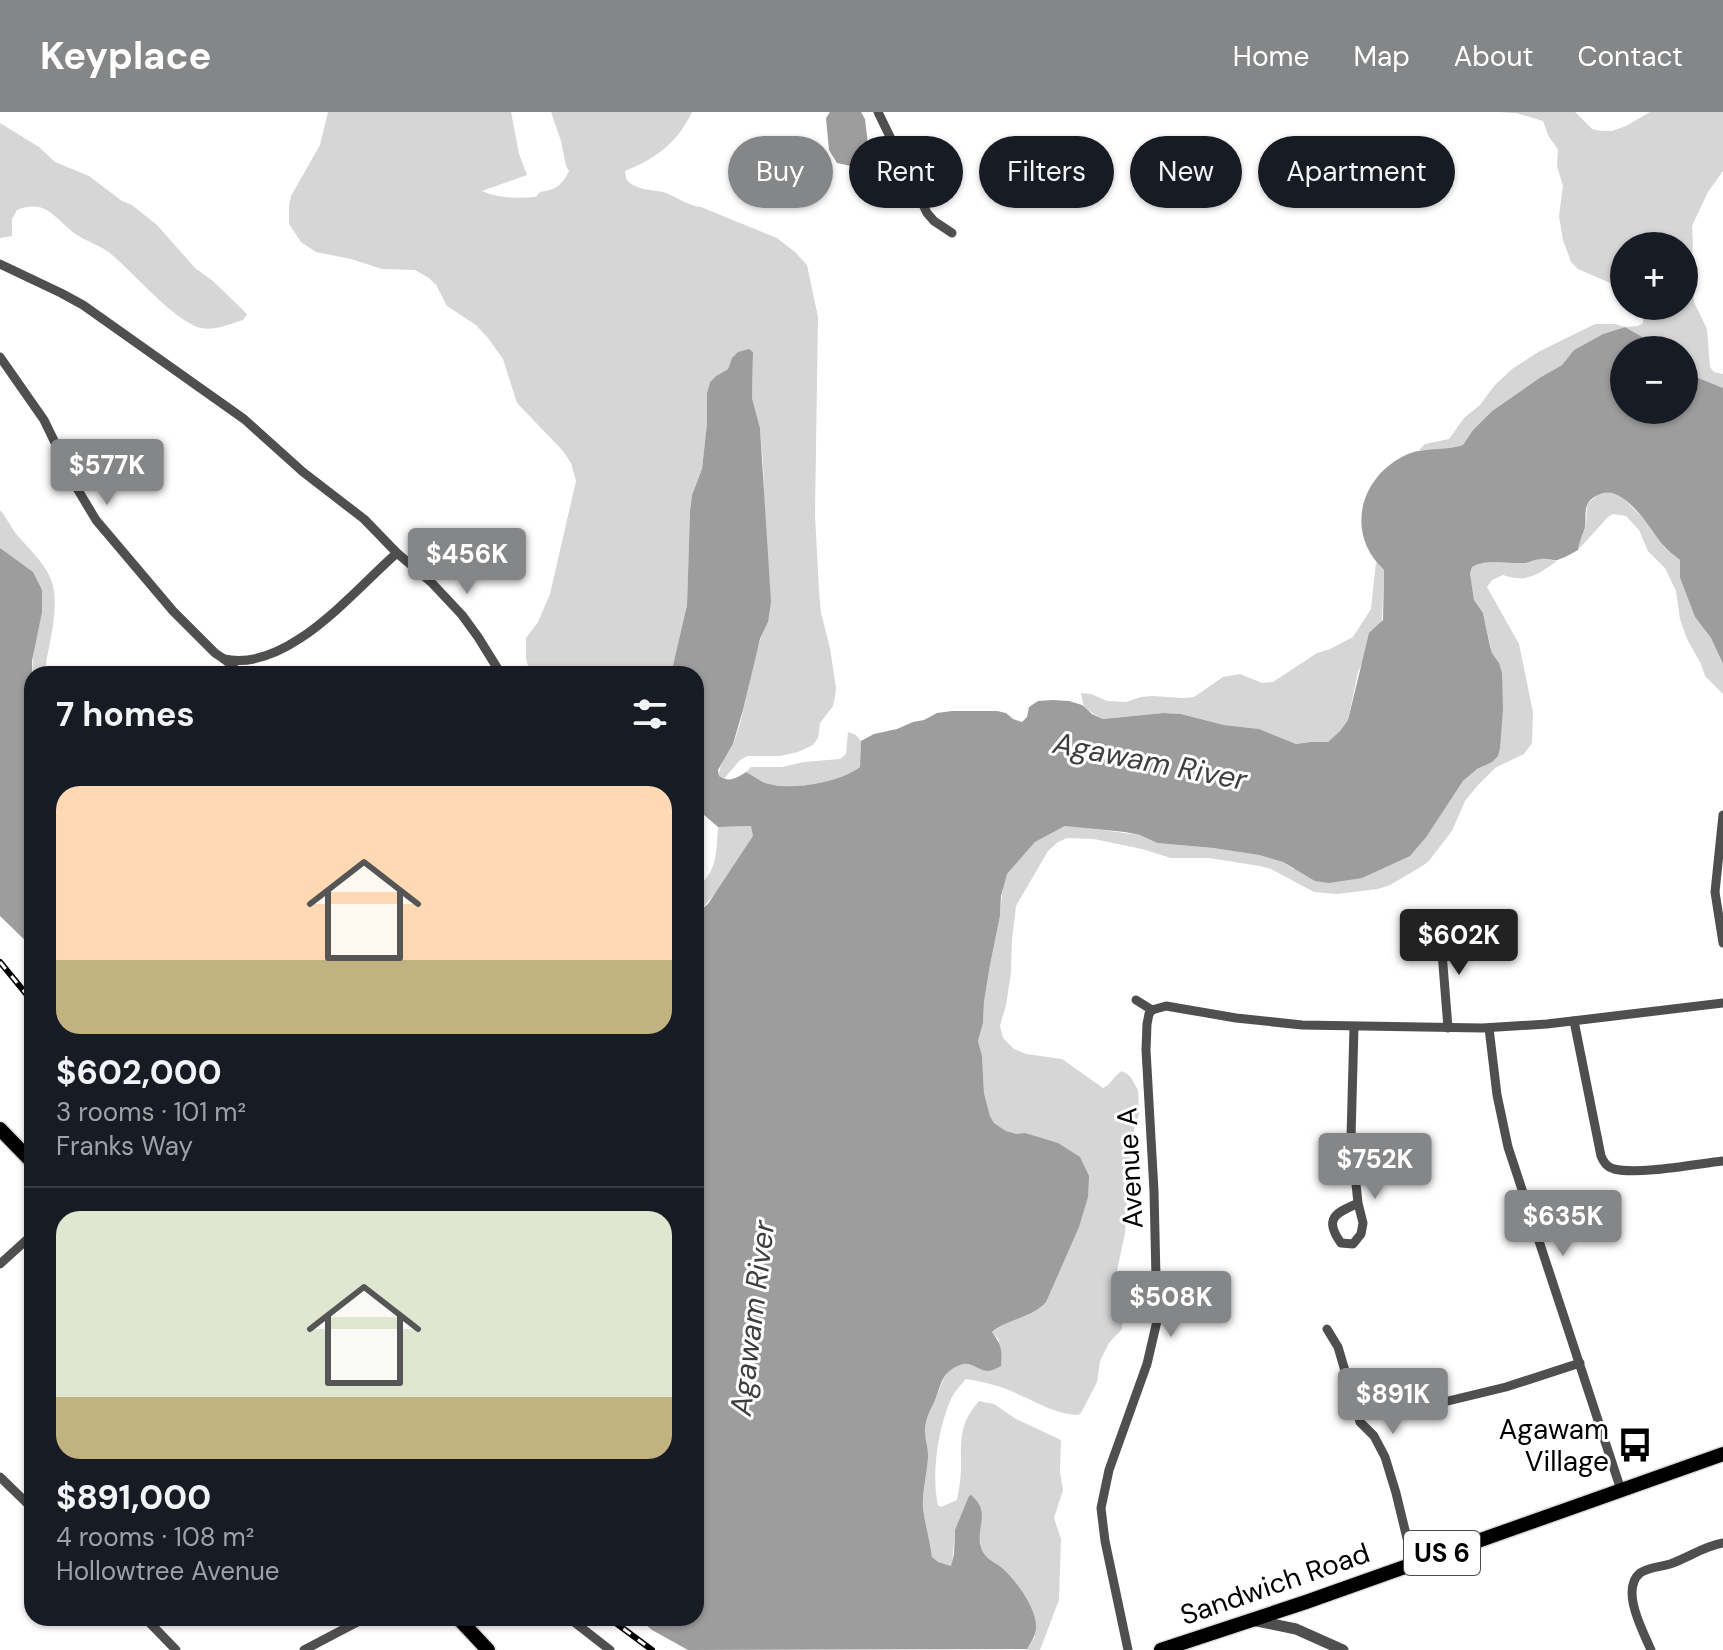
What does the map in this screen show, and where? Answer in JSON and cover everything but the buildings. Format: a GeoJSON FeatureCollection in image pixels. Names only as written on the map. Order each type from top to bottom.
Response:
{"type":"FeatureCollection","features":[{"type":"Feature","properties":{"kind":"main road"},"geometry":{"type":"LineString","coordinates":[[0,1129],[24,1154]]}},
{"type":"Feature","properties":{"kind":"main road","name":"Sandwich Road"},"geometry":{"type":"LineString","coordinates":[[1161,1650],[1723,1454]]}},
{"type":"Feature","properties":{"kind":"main road"},"geometry":{"type":"LineString","coordinates":[[466,1626],[488,1650]]}},
{"type":"Feature","properties":{"kind":"street"},"geometry":{"type":"LineString","coordinates":[[878,112],[927,213],[940,227],[952,233]]}},
{"type":"Feature","properties":{"kind":"street"},"geometry":{"type":"LineString","coordinates":[[0,264],[83,305],[254,428],[303,472],[364,519],[418,570],[462,615],[496,666]]}},
{"type":"Feature","properties":{"kind":"street"},"geometry":{"type":"LineString","coordinates":[[0,357],[44,420],[96,520],[173,611],[232,666]]}},
{"type":"Feature","properties":{"kind":"street"},"geometry":{"type":"LineString","coordinates":[[224,659],[253,659],[299,639],[329,617],[397,553]]}},
{"type":"Feature","properties":{"kind":"street"},"geometry":{"type":"LineString","coordinates":[[1723,815],[1715,892],[1723,943]]}},
{"type":"Feature","properties":{"kind":"street"},"geometry":{"type":"LineString","coordinates":[[1440,927],[1448,1028]]}},
{"type":"Feature","properties":{"kind":"street"},"geometry":{"type":"LineString","coordinates":[[1136,1000],[1152,1010],[1166,1006],[1273,1023],[1448,1028],[1574,1021],[1723,1003]]}},
{"type":"Feature","properties":{"kind":"street","name":"Avenue A"},"geometry":{"type":"LineString","coordinates":[[1128,1650],[1101,1508],[1111,1461],[1147,1364],[1157,1321],[1146,1050],[1147,1024],[1152,1010]]}},
{"type":"Feature","properties":{"kind":"street"},"geometry":{"type":"LineString","coordinates":[[1574,1021],[1600,1151],[1607,1165],[1614,1169],[1638,1170],[1723,1161]]}},
{"type":"Feature","properties":{"kind":"street"},"geometry":{"type":"LineString","coordinates":[[1354,1027],[1351,1137],[1363,1223],[1361,1234],[1353,1244],[1341,1243],[1333,1231],[1333,1222],[1338,1212],[1358,1203]]}},
{"type":"Feature","properties":{"kind":"street"},"geometry":{"type":"LineString","coordinates":[[1489,1028],[1508,1147],[1621,1490]]}},
{"type":"Feature","properties":{"kind":"street"},"geometry":{"type":"LineString","coordinates":[[0,1264],[24,1242]]}},
{"type":"Feature","properties":{"kind":"street"},"geometry":{"type":"LineString","coordinates":[[1327,1329],[1338,1347],[1360,1422],[1378,1443],[1391,1475],[1413,1563]]}},
{"type":"Feature","properties":{"kind":"street"},"geometry":{"type":"LineString","coordinates":[[1448,1401],[1506,1387],[1580,1363]]}},
{"type":"Feature","properties":{"kind":"street"},"geometry":{"type":"LineString","coordinates":[[0,1477],[24,1500]]}},
{"type":"Feature","properties":{"kind":"street"},"geometry":{"type":"LineString","coordinates":[[1651,1650],[1632,1600],[1637,1576],[1723,1543]]}},
{"type":"Feature","properties":{"kind":"street"},"geometry":{"type":"LineString","coordinates":[[1251,1620],[1296,1629],[1343,1650]]}},
{"type":"Feature","properties":{"kind":"street"},"geometry":{"type":"LineString","coordinates":[[153,1626],[176,1650]]}},
{"type":"Feature","properties":{"kind":"street"},"geometry":{"type":"LineString","coordinates":[[304,1650],[350,1626]]}},
{"type":"Feature","properties":{"kind":"street"},"geometry":{"type":"LineString","coordinates":[[579,1626],[610,1650]]}},
{"type":"Feature","properties":{"kind":"shaded area"},"geometry":{"type":"Polygon","coordinates":[[[328,112],[511,112],[519,154],[527,175],[482,191],[515,198],[536,197],[540,192],[561,183],[569,171],[551,112],[692,112],[673,141],[647,161],[625,171],[627,180],[637,187],[663,192],[777,238],[807,265],[818,317],[815,515],[821,613],[836,688],[833,706],[820,723],[818,738],[813,745],[780,756],[747,756],[724,779],[719,776],[739,727],[757,651],[768,622],[763,463],[760,428],[752,398],[753,352],[732,358],[728,369],[710,382],[707,393],[702,469],[692,495],[690,511],[687,605],[673,666],[528,666],[526,638],[538,622],[550,594],[576,481],[571,463],[517,403],[503,359],[488,338],[476,325],[447,306],[429,278],[415,270],[382,269],[316,252],[301,242],[289,224],[289,206],[291,196],[320,145],[328,112]]]}},
{"type":"Feature","properties":{"kind":"shaded area"},"geometry":{"type":"Polygon","coordinates":[[[1497,112],[1575,112],[1592,129],[1612,131],[1650,112],[1723,112],[1723,171],[1708,192],[1692,226],[1692,232],[1610,232],[1610,283],[1578,269],[1571,262],[1559,216],[1563,186],[1557,166],[1558,150],[1543,121],[1516,113],[1497,112]]]}},
{"type":"Feature","properties":{"kind":"shaded area"},"geometry":{"type":"Polygon","coordinates":[[[0,123],[39,147],[55,162],[89,176],[157,225],[195,268],[247,314],[243,320],[212,329],[191,324],[167,307],[111,254],[74,233],[42,208],[17,210],[12,219],[12,236],[0,238],[0,123]]]}},
{"type":"Feature","properties":{"kind":"shaded area"},"geometry":{"type":"Polygon","coordinates":[[[1698,310],[1707,329],[1710,367],[1714,372],[1723,374],[1723,388],[1698,378],[1698,336],[1641,336],[1625,327],[1643,323],[1643,320],[1698,320],[1698,310]]]}},
{"type":"Feature","properties":{"kind":"shaded area"},"geometry":{"type":"Polygon","coordinates":[[[1595,324],[1625,327],[1603,334],[1574,350],[1562,365],[1492,411],[1463,445],[1419,450],[1425,444],[1449,439],[1494,386],[1512,369],[1540,351],[1595,324]]]}},
{"type":"Feature","properties":{"kind":"shaded area"},"geometry":{"type":"Polygon","coordinates":[[[1605,491],[1622,497],[1651,526],[1664,547],[1680,560],[1680,578],[1695,617],[1711,638],[1723,664],[1723,694],[1705,676],[1687,639],[1676,591],[1665,568],[1648,551],[1639,530],[1626,516],[1613,514],[1608,517],[1578,550],[1588,505],[1605,491]]]}},
{"type":"Feature","properties":{"kind":"shaded area"},"geometry":{"type":"Polygon","coordinates":[[[0,510],[44,566],[53,584],[55,609],[46,666],[33,666],[34,643],[5,553],[0,548],[0,510]]]}},
{"type":"Feature","properties":{"kind":"shaded area"},"geometry":{"type":"Polygon","coordinates":[[[1539,558],[1557,561],[1525,578],[1503,575],[1492,580],[1487,587],[1519,644],[1533,712],[1532,743],[1524,754],[1495,768],[1478,785],[1465,801],[1452,831],[1428,862],[1419,868],[1378,889],[1337,894],[1314,892],[1260,866],[1209,858],[1171,858],[1094,839],[1067,838],[1048,851],[1016,906],[1011,972],[1000,1026],[1003,1038],[1014,1049],[1026,1054],[1062,1059],[1103,1088],[1122,1071],[1130,1076],[1138,1090],[1139,1114],[1131,1146],[1125,1233],[1115,1280],[1123,1312],[1122,1329],[1109,1343],[1100,1361],[1097,1382],[1081,1413],[1062,1413],[1002,1387],[966,1379],[951,1399],[939,1437],[935,1480],[938,1505],[941,1507],[957,1500],[962,1432],[979,1401],[994,1404],[1016,1419],[1061,1441],[1063,1490],[1054,1518],[1061,1539],[1059,1600],[1040,1650],[1026,1650],[1035,1637],[997,1564],[983,1552],[980,1540],[957,1526],[952,1565],[937,1562],[932,1557],[923,1508],[928,1459],[925,1425],[947,1373],[965,1363],[989,1371],[999,1340],[992,1332],[1041,1307],[1017,1134],[994,1123],[990,1116],[978,1041],[1007,874],[1035,842],[1065,826],[1140,835],[1157,843],[1259,855],[1283,862],[1293,869],[1427,836],[1463,781],[1492,761],[1499,663],[1492,653],[1483,613],[1474,600],[1472,567],[1488,562],[1522,562],[1539,558]]]}},
{"type":"Feature","properties":{"kind":"shaded area"},"geometry":{"type":"Polygon","coordinates":[[[1376,562],[1384,570],[1382,620],[1358,672],[1348,720],[1328,742],[1296,744],[1259,729],[1224,725],[1181,714],[1103,719],[1084,708],[1081,693],[1107,701],[1126,702],[1152,696],[1194,697],[1223,677],[1240,674],[1262,683],[1273,682],[1317,653],[1353,637],[1371,609],[1376,562]]]}},
{"type":"Feature","properties":{"kind":"shaded area"},"geometry":{"type":"Polygon","coordinates":[[[848,732],[861,741],[860,767],[840,778],[786,786],[763,782],[746,772],[751,767],[782,767],[840,759],[846,754],[848,732]]]}},
{"type":"Feature","properties":{"kind":"shaded area"},"geometry":{"type":"Polygon","coordinates":[[[752,826],[753,836],[704,906],[704,881],[716,853],[718,827],[752,826]]]}},
{"type":"Feature","properties":{"kind":"water"},"geometry":{"type":"Polygon","coordinates":[[[830,112],[861,112],[865,119],[867,136],[849,136],[849,166],[837,163],[833,156],[833,136],[828,136],[826,118],[830,112]]]}},
{"type":"Feature","properties":{"kind":"water","name":"Agawam River"},"geometry":{"type":"Polygon","coordinates":[[[1625,327],[1641,336],[1610,336],[1610,424],[1698,424],[1698,378],[1723,388],[1723,664],[1711,638],[1695,617],[1680,578],[1680,560],[1664,546],[1626,500],[1607,492],[1590,500],[1587,506],[1578,550],[1558,560],[1490,562],[1472,567],[1474,600],[1483,613],[1492,653],[1502,673],[1500,748],[1492,762],[1463,781],[1410,856],[1362,878],[1329,883],[1315,881],[1283,862],[1259,855],[1157,843],[1125,832],[1065,826],[1035,842],[1007,874],[978,1041],[984,1093],[994,1123],[1006,1131],[1058,1143],[1080,1157],[1089,1176],[1088,1197],[1079,1227],[1046,1302],[992,1332],[1001,1348],[1001,1366],[989,1371],[964,1364],[948,1372],[942,1382],[925,1425],[928,1454],[923,1508],[932,1557],[951,1566],[955,1530],[969,1496],[977,1502],[982,1514],[982,1551],[1013,1580],[1033,1611],[1036,1629],[1027,1649],[688,1650],[652,1630],[647,1626],[704,1626],[704,907],[753,836],[751,826],[718,827],[704,815],[704,666],[673,666],[687,605],[690,511],[692,495],[702,469],[710,382],[728,369],[738,352],[749,349],[753,352],[752,398],[760,428],[771,602],[733,744],[718,770],[719,776],[730,779],[746,772],[773,785],[799,786],[839,778],[860,767],[861,741],[874,734],[952,711],[997,711],[1022,722],[1027,717],[1029,707],[1038,701],[1069,701],[1082,705],[1103,719],[1181,714],[1224,725],[1259,729],[1296,744],[1328,742],[1348,720],[1369,633],[1383,620],[1384,570],[1364,539],[1361,523],[1369,490],[1392,463],[1408,454],[1463,445],[1492,411],[1562,365],[1574,350],[1603,334],[1625,327]]]}},
{"type":"Feature","properties":{"kind":"water"},"geometry":{"type":"Polygon","coordinates":[[[0,548],[33,572],[42,590],[42,612],[32,666],[24,666],[24,939],[0,916],[0,548]]]}},
{"type":"Feature","properties":{"kind":"railway"},"geometry":{"type":"LineString","coordinates":[[0,962],[24,991]]}},
{"type":"Feature","properties":{"kind":"railway"},"geometry":{"type":"LineString","coordinates":[[620,1626],[652,1650]]}},
{"type":"Feature","properties":{"kind":"place","name":"Agawam Village"},"geometry":{"type":"Point","coordinates":[1635,1445]}}]}
